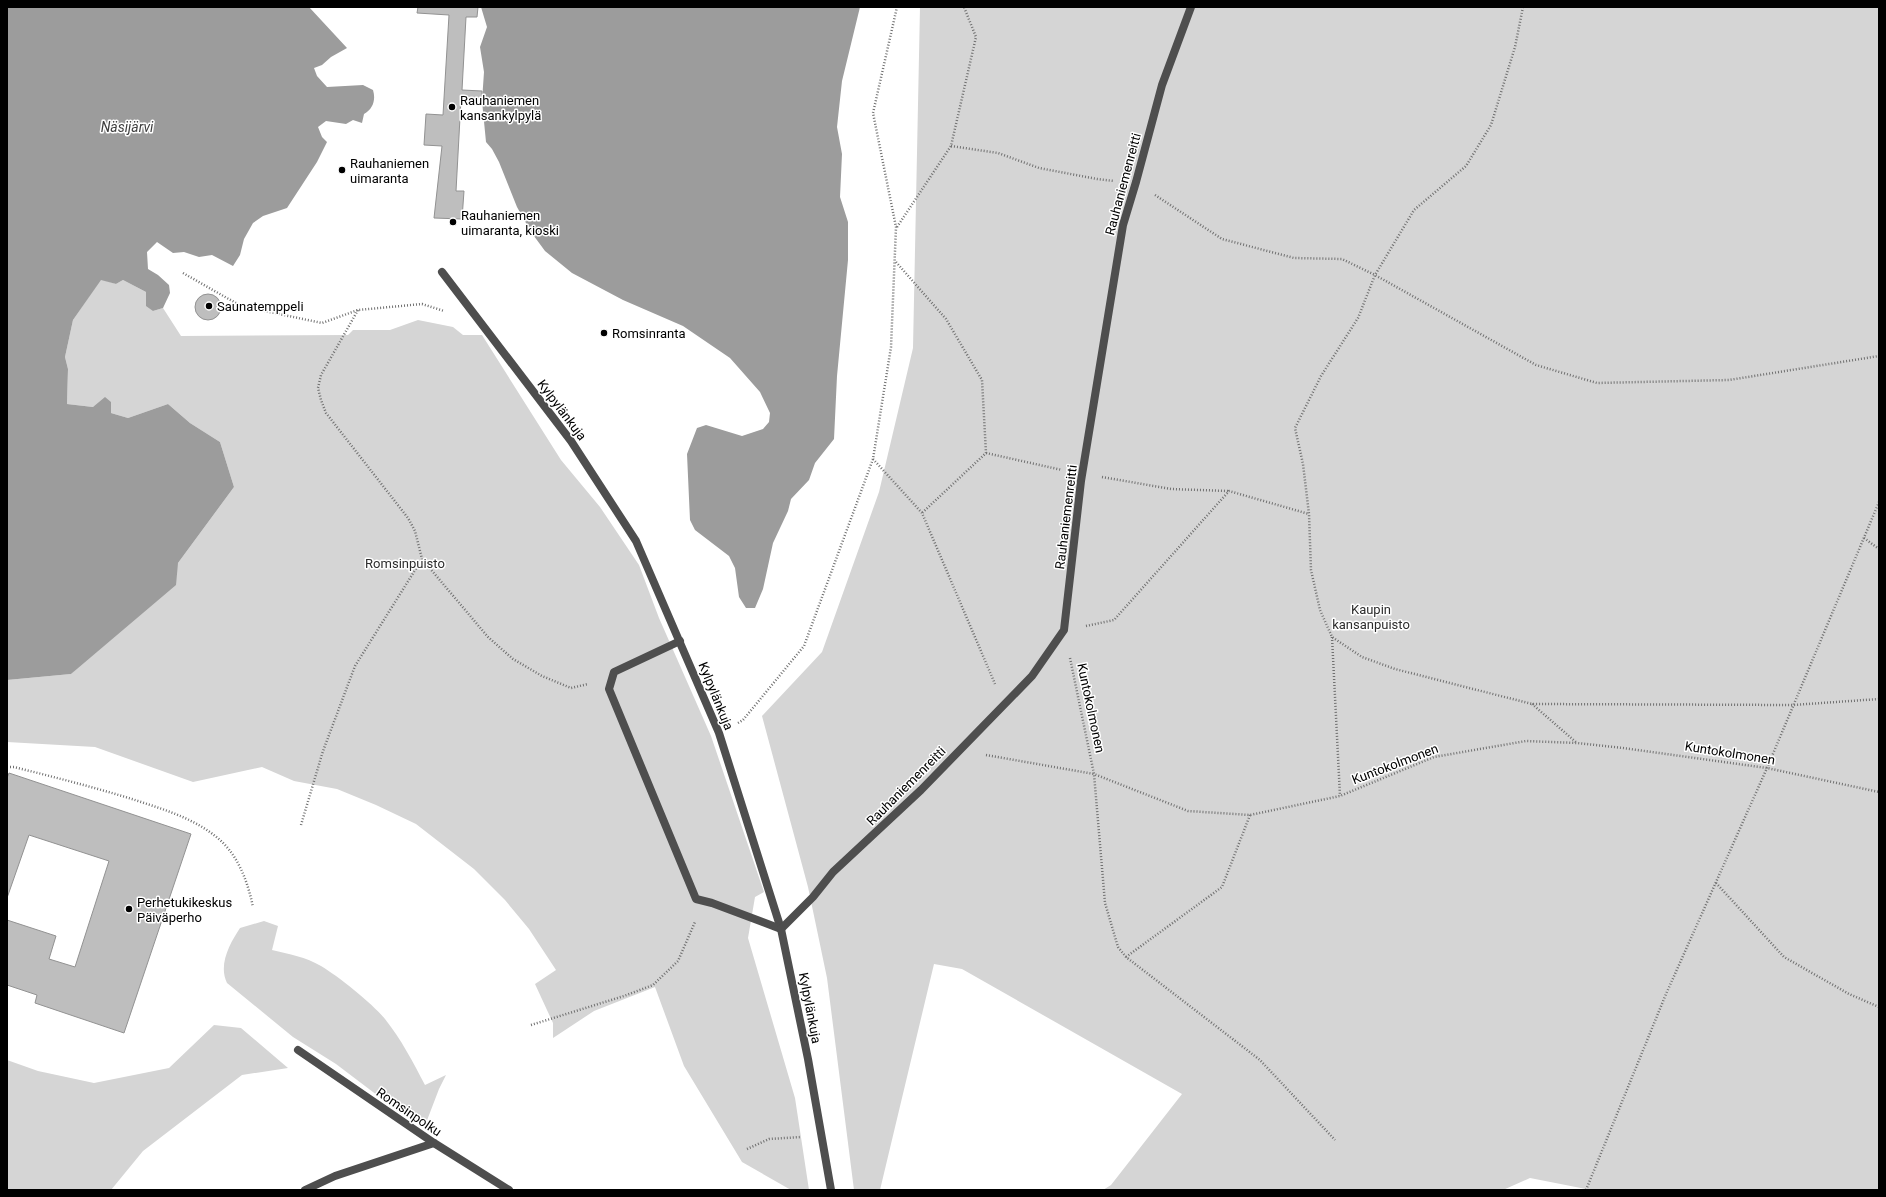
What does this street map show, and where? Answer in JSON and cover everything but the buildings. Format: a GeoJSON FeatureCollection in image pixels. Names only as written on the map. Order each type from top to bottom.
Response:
{"type":"FeatureCollection","features":[{"type":"Feature","properties":{"kind":"street","name":"Rauhaniemenreitti"},"geometry":{"type":"LineString","coordinates":[[781,928],[813,896],[833,872],[921,790],[958,750],[1032,676],[1064,630],[1082,473],[1123,224],[1136,182],[1162,84],[1191,7]]}},
{"type":"Feature","properties":{"kind":"street","name":"Kylpylänkuja"},"geometry":{"type":"LineString","coordinates":[[442,272],[571,441],[636,541],[719,733],[781,928],[822,1136],[830,1190]]}},
{"type":"Feature","properties":{"kind":"street"},"geometry":{"type":"LineString","coordinates":[[680,641],[614,672],[609,689],[696,899],[781,928]]}},
{"type":"Feature","properties":{"kind":"street","name":"Romsinpolku"},"geometry":{"type":"LineString","coordinates":[[298,1050],[434,1143],[509,1190]]}},
{"type":"Feature","properties":{"kind":"street"},"geometry":{"type":"LineString","coordinates":[[305,1190],[335,1176],[434,1143]]}},
{"type":"Feature","properties":{"kind":"path"},"geometry":{"type":"LineString","coordinates":[[719,733],[743,720],[804,646],[873,459],[891,347],[896,227],[873,113],[897,7]]}},
{"type":"Feature","properties":{"kind":"path"},"geometry":{"type":"LineString","coordinates":[[896,227],[951,146],[976,37],[964,7]]}},
{"type":"Feature","properties":{"kind":"path"},"geometry":{"type":"LineString","coordinates":[[1340,796],[1332,637],[1320,610],[1311,570],[1309,514],[1303,464],[1295,428],[1321,376],[1358,318],[1375,275],[1414,210],[1466,166],[1491,125],[1515,47],[1523,7]]}},
{"type":"Feature","properties":{"kind":"path"},"geometry":{"type":"LineString","coordinates":[[951,146],[998,153],[1039,168],[1090,178],[1136,182],[1222,239],[1294,258],[1342,259],[1375,275],[1536,365],[1597,384],[1729,380],[1879,356]]}},
{"type":"Feature","properties":{"kind":"path"},"geometry":{"type":"LineString","coordinates":[[895,262],[946,319],[982,380],[986,452],[922,513]]}},
{"type":"Feature","properties":{"kind":"path"},"geometry":{"type":"LineString","coordinates":[[183,273],[241,306],[322,324],[358,310],[422,304],[480,323]]}},
{"type":"Feature","properties":{"kind":"path"},"geometry":{"type":"LineString","coordinates":[[358,310],[321,375],[318,388],[321,400],[326,413],[408,518],[415,531],[422,559],[488,637],[513,659],[542,676],[571,688],[612,680]]}},
{"type":"Feature","properties":{"kind":"path"},"geometry":{"type":"LineString","coordinates":[[986,452],[1041,466],[1171,489],[1229,491],[1309,514]]}},
{"type":"Feature","properties":{"kind":"path"},"geometry":{"type":"LineString","coordinates":[[873,459],[922,513],[1004,705]]}},
{"type":"Feature","properties":{"kind":"path"},"geometry":{"type":"LineString","coordinates":[[1064,630],[1114,620],[1229,491]]}},
{"type":"Feature","properties":{"kind":"path"},"geometry":{"type":"LineString","coordinates":[[1586,1190],[1666,994],[1767,768],[1879,502]]}},
{"type":"Feature","properties":{"kind":"path"},"geometry":{"type":"LineString","coordinates":[[1864,538],[1879,549]]}},
{"type":"Feature","properties":{"kind":"path"},"geometry":{"type":"LineString","coordinates":[[301,825],[323,751],[355,666],[422,559]]}},
{"type":"Feature","properties":{"kind":"path","name":"Kuntokolmonen"},"geometry":{"type":"LineString","coordinates":[[1064,630],[1094,774],[1188,811],[1250,815],[1340,796],[1434,757],[1526,741],[1577,743],[1767,768],[1879,792]]}},
{"type":"Feature","properties":{"kind":"path"},"geometry":{"type":"LineString","coordinates":[[1332,637],[1362,657],[1395,669],[1532,704],[1793,705],[1879,700]]}},
{"type":"Feature","properties":{"kind":"path"},"geometry":{"type":"LineString","coordinates":[[1532,704],[1577,743]]}},
{"type":"Feature","properties":{"kind":"path"},"geometry":{"type":"LineString","coordinates":[[958,750],[1094,774],[1105,903],[1118,947],[1126,957],[1260,1060],[1335,1140]]}},
{"type":"Feature","properties":{"kind":"path"},"geometry":{"type":"LineString","coordinates":[[7,767],[14,767],[81,784],[165,810],[204,829],[220,840],[234,856],[249,888],[253,907]]}},
{"type":"Feature","properties":{"kind":"path"},"geometry":{"type":"LineString","coordinates":[[1126,957],[1222,887],[1250,815]]}},
{"type":"Feature","properties":{"kind":"path"},"geometry":{"type":"LineString","coordinates":[[1716,883],[1784,957],[1849,994],[1879,1007]]}},
{"type":"Feature","properties":{"kind":"path"},"geometry":{"type":"LineString","coordinates":[[531,1025],[624,996],[653,985],[678,961],[704,901]]}},
{"type":"Feature","properties":{"kind":"path"},"geometry":{"type":"LineString","coordinates":[[747,1149],[769,1139],[822,1136]]}},
{"type":"Feature","properties":{"kind":"green space","name":"Kaupin kansanpuisto"},"geometry":{"type":"Polygon","coordinates":[[[920,7],[1879,7],[1879,1190],[1591,1190],[1530,1178],[1503,1190],[1103,1190],[1111,1185],[1182,1094],[962,969],[934,964],[880,1190],[854,1190],[827,978],[808,887],[762,716],[822,652],[879,492],[913,348],[920,7]]]}},
{"type":"Feature","properties":{"kind":"green space","name":"Romsinpuisto"},"geometry":{"type":"Polygon","coordinates":[[[101,279],[116,284],[123,280],[146,292],[153,311],[163,308],[181,336],[348,335],[353,330],[390,330],[418,320],[453,327],[463,335],[482,335],[561,460],[600,507],[639,565],[659,618],[711,736],[764,892],[755,897],[748,938],[795,1098],[809,1190],[791,1190],[742,1162],[684,1066],[655,987],[594,1011],[553,1038],[553,1023],[535,984],[556,970],[529,929],[505,900],[474,869],[416,824],[337,789],[294,781],[262,767],[193,782],[95,747],[7,742],[7,680],[71,674],[178,563],[234,487],[220,442],[190,423],[168,404],[128,418],[111,413],[111,402],[93,407],[67,404],[68,369],[65,357],[73,320],[101,279]]]}},
{"type":"Feature","properties":{"kind":"green space"},"geometry":{"type":"Polygon","coordinates":[[[264,921],[278,926],[272,950],[291,954],[321,966],[355,991],[380,1013],[402,1043],[425,1085],[446,1075],[426,1123],[398,1111],[336,1064],[293,1037],[227,983],[224,969],[226,954],[236,934],[240,928],[264,921]]]}},
{"type":"Feature","properties":{"kind":"green space"},"geometry":{"type":"Polygon","coordinates":[[[214,1025],[241,1028],[288,1068],[242,1075],[143,1151],[111,1190],[7,1190],[7,1060],[38,1071],[94,1083],[169,1068],[214,1025]]]}},
{"type":"Feature","properties":{"kind":"water","name":"Näsijärvi"},"geometry":{"type":"Polygon","coordinates":[[[7,7],[309,7],[347,48],[331,57],[322,65],[314,68],[317,76],[327,87],[363,85],[373,90],[374,97],[372,107],[364,114],[362,123],[353,120],[346,124],[326,121],[318,127],[322,137],[327,142],[317,162],[287,208],[263,216],[253,223],[244,239],[240,255],[233,266],[212,255],[199,257],[184,252],[173,253],[157,242],[147,252],[148,269],[158,275],[169,285],[170,293],[163,308],[153,311],[146,306],[146,292],[123,280],[116,284],[101,280],[73,320],[65,357],[68,369],[67,404],[93,407],[105,397],[111,402],[111,413],[128,418],[168,404],[190,423],[220,442],[234,487],[178,563],[176,585],[71,674],[7,680],[7,7]]]}},
{"type":"Feature","properties":{"kind":"water"},"geometry":{"type":"Polygon","coordinates":[[[481,7],[860,7],[842,81],[837,127],[842,154],[840,197],[848,222],[848,260],[837,376],[834,439],[815,463],[809,480],[791,499],[788,511],[773,543],[763,589],[755,608],[746,608],[739,597],[735,568],[729,556],[695,530],[690,520],[687,454],[697,428],[706,425],[742,436],[763,429],[769,422],[770,413],[760,392],[730,358],[683,326],[623,300],[572,273],[545,251],[531,232],[517,207],[499,162],[492,149],[486,142],[482,101],[484,72],[480,47],[487,27],[481,7]]]}},
{"type":"Feature","properties":{"kind":"place","name":"Rauhaniemen kansankylpylä"},"geometry":{"type":"Point","coordinates":[452,107]}},
{"type":"Feature","properties":{"kind":"place","name":"Rauhaniemen uimaranta"},"geometry":{"type":"Point","coordinates":[342,170]}},
{"type":"Feature","properties":{"kind":"place","name":"Rauhaniemen uimaranta, kioski"},"geometry":{"type":"Point","coordinates":[453,222]}},
{"type":"Feature","properties":{"kind":"place","name":"Saunatemppeli"},"geometry":{"type":"Point","coordinates":[209,306]}},
{"type":"Feature","properties":{"kind":"place","name":"Romsinranta"},"geometry":{"type":"Point","coordinates":[604,333]}},
{"type":"Feature","properties":{"kind":"place","name":"Perhetukikeskus Päiväperho"},"geometry":{"type":"Point","coordinates":[129,909]}}]}
